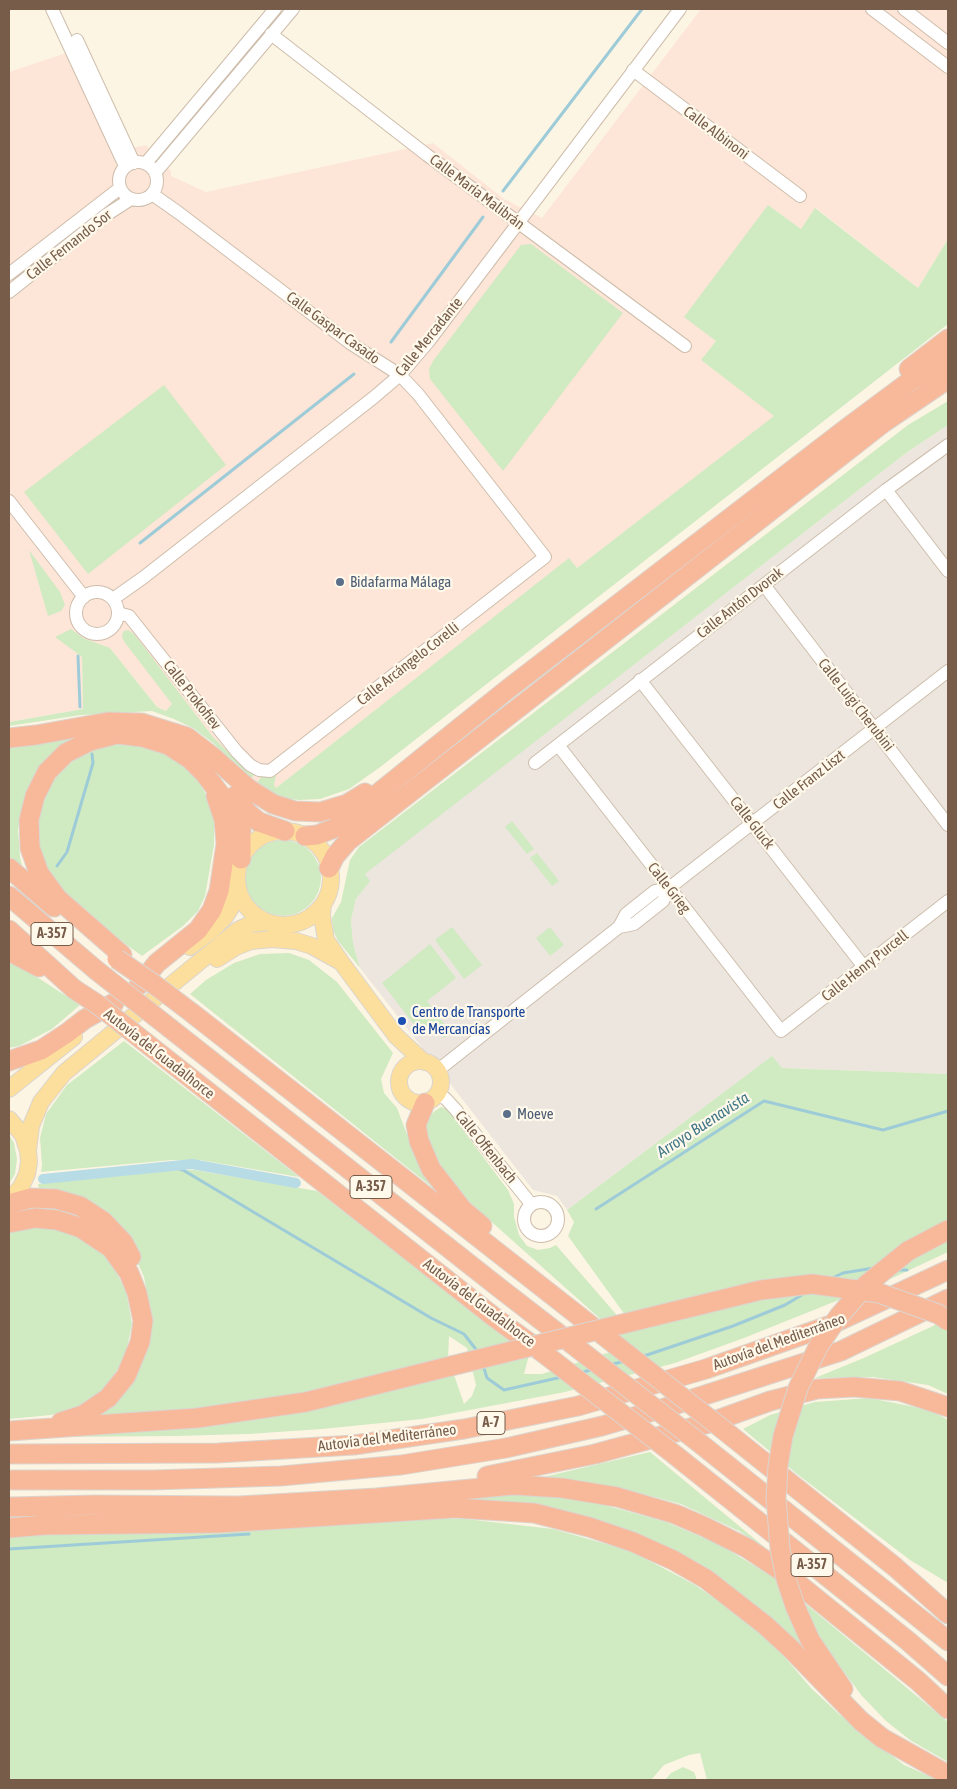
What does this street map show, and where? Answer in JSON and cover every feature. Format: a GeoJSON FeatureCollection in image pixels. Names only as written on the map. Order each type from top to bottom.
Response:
{"type":"FeatureCollection","features":[{"type":"Feature","properties":{"kind":"highway"},"geometry":{"type":"LineString","coordinates":[[847,428],[861,407],[948,339]]}},
{"type":"Feature","properties":{"kind":"highway"},"geometry":{"type":"LineString","coordinates":[[305,836],[317,835],[335,828],[434,747],[847,428],[909,382],[948,358]]}},
{"type":"Feature","properties":{"kind":"highway"},"geometry":{"type":"LineString","coordinates":[[329,868],[335,856],[348,841],[883,423],[948,379]]}},
{"type":"Feature","properties":{"kind":"highway"},"geometry":{"type":"LineString","coordinates":[[883,423],[906,416],[948,392]]}},
{"type":"Feature","properties":{"kind":"highway"},"geometry":{"type":"LineString","coordinates":[[9,738],[108,722],[142,723],[187,737],[249,789],[273,804],[295,811],[320,812],[347,804],[434,747]]}},
{"type":"Feature","properties":{"kind":"highway"},"geometry":{"type":"LineString","coordinates":[[163,728],[194,750],[216,772],[249,814],[259,822],[285,831]]}},
{"type":"Feature","properties":{"kind":"highway"},"geometry":{"type":"LineString","coordinates":[[241,859],[241,827],[236,815],[204,773],[190,759],[168,745],[142,737],[117,734],[90,741],[66,753],[47,772],[35,796],[29,820],[30,848],[38,872],[58,899],[147,985],[192,1013],[730,1434],[895,1568],[948,1614]]}},
{"type":"Feature","properties":{"kind":"highway"},"geometry":{"type":"LineString","coordinates":[[147,985],[157,963],[198,930],[212,910],[219,892],[226,844],[224,820],[218,800],[204,773]]}},
{"type":"Feature","properties":{"kind":"highway"},"geometry":{"type":"LineString","coordinates":[[9,868],[119,957]]}},
{"type":"Feature","properties":{"kind":"highway","name":"Autovía del Guadalhorce"},"geometry":{"type":"LineString","coordinates":[[9,896],[96,970],[702,1445],[948,1641]]}},
{"type":"Feature","properties":{"kind":"highway","name":"Autovía del Guadalhorce"},"geometry":{"type":"LineString","coordinates":[[9,930],[74,989],[97,1004],[478,1304],[676,1455],[908,1641],[948,1676]]}},
{"type":"Feature","properties":{"kind":"highway"},"geometry":{"type":"LineString","coordinates":[[9,951],[74,989]]}},
{"type":"Feature","properties":{"kind":"highway"},"geometry":{"type":"LineString","coordinates":[[9,1061],[40,1050],[85,1019],[114,1003]]}},
{"type":"Feature","properties":{"kind":"highway"},"geometry":{"type":"LineString","coordinates":[[431,1099],[416,1125],[419,1141],[431,1169],[463,1210],[522,1261],[554,1297]]}},
{"type":"Feature","properties":{"kind":"highway"},"geometry":{"type":"LineString","coordinates":[[9,1204],[30,1198],[56,1199],[80,1206],[103,1221],[123,1242],[138,1270],[145,1298],[140,1342],[126,1376],[108,1398],[82,1415],[60,1422],[9,1427]]}},
{"type":"Feature","properties":{"kind":"highway"},"geometry":{"type":"LineString","coordinates":[[9,1223],[35,1218],[57,1220],[81,1228],[111,1248],[129,1274],[137,1293],[143,1321]]}},
{"type":"Feature","properties":{"kind":"highway"},"geometry":{"type":"LineString","coordinates":[[901,1749],[838,1684],[810,1640],[795,1606],[786,1579],[780,1548],[776,1498],[778,1466],[783,1436],[798,1388],[820,1345],[839,1316],[866,1285],[908,1251],[948,1230]]}},
{"type":"Feature","properties":{"kind":"highway","name":"Autovía del Mediterráneo"},"geometry":{"type":"LineString","coordinates":[[9,1454],[218,1453],[354,1445],[464,1429],[578,1406],[715,1366],[828,1326],[948,1270]]}},
{"type":"Feature","properties":{"kind":"highway"},"geometry":{"type":"LineString","coordinates":[[9,1431],[197,1418],[296,1404],[760,1290],[812,1284],[879,1293],[938,1314],[948,1321]]}},
{"type":"Feature","properties":{"kind":"highway","name":"Autovía del Mediterráneo"},"geometry":{"type":"LineString","coordinates":[[9,1480],[153,1480],[281,1476],[401,1465],[506,1448],[602,1426],[671,1406],[841,1351],[948,1299]]}},
{"type":"Feature","properties":{"kind":"highway"},"geometry":{"type":"LineString","coordinates":[[328,1500],[506,1473],[595,1454],[709,1423],[770,1401],[817,1389],[854,1387],[900,1391],[948,1406]]}},
{"type":"Feature","properties":{"kind":"highway"},"geometry":{"type":"LineString","coordinates":[[9,1507],[94,1505],[239,1506],[376,1498],[513,1485],[562,1488],[617,1498],[675,1514],[747,1548],[786,1574],[918,1681],[948,1709]]}},
{"type":"Feature","properties":{"kind":"highway"},"geometry":{"type":"LineString","coordinates":[[9,1528],[45,1525],[219,1523],[455,1508],[534,1513],[589,1527],[633,1542],[673,1560],[706,1579],[765,1625],[861,1721],[882,1738],[948,1775]]}},
{"type":"Feature","properties":{"kind":"highway"},"geometry":{"type":"LineString","coordinates":[[895,1568],[940,1595],[948,1597]]}},
{"type":"Feature","properties":{"kind":"main road"},"geometry":{"type":"LineString","coordinates":[[268,922],[257,916],[241,898],[237,872],[241,859],[248,847],[259,838],[271,833],[285,831],[305,836],[320,849],[329,868],[330,886],[323,904],[316,912],[307,919],[286,925]]}},
{"type":"Feature","properties":{"kind":"main road"},"geometry":{"type":"LineString","coordinates":[[9,1089],[114,1003],[147,985],[211,930],[225,917],[232,906],[238,886]]}},
{"type":"Feature","properties":{"kind":"main road"},"geometry":{"type":"LineString","coordinates":[[323,904],[323,929],[326,940],[396,1036],[431,1066],[441,1083],[440,1090],[431,1099],[411,1102],[400,1092],[398,1085],[402,1071],[403,1052],[396,1036]]}},
{"type":"Feature","properties":{"kind":"main road"},"geometry":{"type":"LineString","coordinates":[[9,1200],[21,1187],[27,1174],[31,1126],[41,1102],[58,1080],[71,1067],[238,930],[251,924],[268,922],[286,925],[314,936],[341,962]]}},
{"type":"Feature","properties":{"kind":"main road"},"geometry":{"type":"LineString","coordinates":[[132,1017],[186,983],[222,955],[251,941],[272,939],[296,941],[312,946],[341,962]]}},
{"type":"Feature","properties":{"kind":"main road"},"geometry":{"type":"LineString","coordinates":[[402,1071],[411,1063],[431,1066]]}},
{"type":"Feature","properties":{"kind":"main road"},"geometry":{"type":"LineString","coordinates":[[9,1119],[23,1135],[28,1151]]}},
{"type":"Feature","properties":{"kind":"street"},"geometry":{"type":"LineString","coordinates":[[52,9],[140,166],[157,178],[156,187],[152,194],[142,200],[131,200],[122,193],[118,179],[122,170],[140,166],[271,34],[293,9]]}},
{"type":"Feature","properties":{"kind":"street"},"geometry":{"type":"LineString","coordinates":[[62,9],[140,166]]}},
{"type":"Feature","properties":{"kind":"street"},"geometry":{"type":"LineString","coordinates":[[140,166],[275,9]]}},
{"type":"Feature","properties":{"kind":"street","name":"Calle Mercadante"},"geometry":{"type":"LineString","coordinates":[[112,600],[167,560],[400,375],[429,341],[517,222],[680,9]]}},
{"type":"Feature","properties":{"kind":"street"},"geometry":{"type":"LineString","coordinates":[[872,9],[948,67]]}},
{"type":"Feature","properties":{"kind":"street"},"geometry":{"type":"LineString","coordinates":[[904,9],[948,42]]}},
{"type":"Feature","properties":{"kind":"street","name":"Calle María Malibrán"},"geometry":{"type":"LineString","coordinates":[[271,34],[517,222],[685,346]]}},
{"type":"Feature","properties":{"kind":"street","name":"Calle Albinoni"},"geometry":{"type":"LineString","coordinates":[[633,70],[800,196]]}},
{"type":"Feature","properties":{"kind":"street","name":"Calle Fernando Sor"},"geometry":{"type":"LineString","coordinates":[[9,274],[120,188]]}},
{"type":"Feature","properties":{"kind":"street","name":"Calle Gaspar Casado"},"geometry":{"type":"LineString","coordinates":[[152,194],[350,343],[400,375],[424,401],[546,557]]}},
{"type":"Feature","properties":{"kind":"street","name":"Calle Fernando Sor"},"geometry":{"type":"LineString","coordinates":[[9,292],[106,215],[131,200]]}},
{"type":"Feature","properties":{"kind":"street","name":"Calle Antón Dvorak"},"geometry":{"type":"LineString","coordinates":[[534,763],[948,444]]}},
{"type":"Feature","properties":{"kind":"street"},"geometry":{"type":"LineString","coordinates":[[886,490],[948,570]]}},
{"type":"Feature","properties":{"kind":"street"},"geometry":{"type":"LineString","coordinates":[[9,501],[84,598]]}},
{"type":"Feature","properties":{"kind":"street","name":"Calle Arcángelo Corelli"},"geometry":{"type":"LineString","coordinates":[[270,771],[546,557]]}},
{"type":"Feature","properties":{"kind":"street","name":"Calle Luigi Cherubini"},"geometry":{"type":"LineString","coordinates":[[764,585],[948,824]]}},
{"type":"Feature","properties":{"kind":"street"},"geometry":{"type":"LineString","coordinates":[[102,593],[112,600],[118,613],[117,620],[109,631],[96,634],[83,629],[77,617],[77,610],[84,598],[89,594],[102,593]]}},
{"type":"Feature","properties":{"kind":"street","name":"Calle Prokofiev"},"geometry":{"type":"LineString","coordinates":[[118,613],[129,616],[237,752],[250,765],[259,770],[270,771]]}},
{"type":"Feature","properties":{"kind":"street","name":"Calle Franz Liszt"},"geometry":{"type":"LineString","coordinates":[[431,1066],[619,927],[634,924],[663,900],[669,888],[948,671]]}},
{"type":"Feature","properties":{"kind":"street","name":"Calle Gluck"},"geometry":{"type":"LineString","coordinates":[[640,680],[864,967]]}},
{"type":"Feature","properties":{"kind":"street","name":"Calle Grieg"},"geometry":{"type":"LineString","coordinates":[[558,745],[781,1030]]}},
{"type":"Feature","properties":{"kind":"street","name":"Calle Henry Purcell"},"geometry":{"type":"LineString","coordinates":[[781,1030],[948,901]]}},
{"type":"Feature","properties":{"kind":"street","name":"Calle Offenbach"},"geometry":{"type":"LineString","coordinates":[[431,1099],[445,1098],[531,1204]]}},
{"type":"Feature","properties":{"kind":"shaded area"},"geometry":{"type":"Polygon","coordinates":[[[701,9],[948,9],[948,239],[918,288],[816,208],[801,229],[768,205],[716,341],[701,360],[775,416],[577,568],[569,559],[276,788],[257,783],[212,742],[193,728],[174,719],[166,711],[157,707],[110,648],[82,656],[83,709],[9,722],[9,72],[75,50],[127,149],[146,145],[171,171],[171,176],[206,192],[433,143],[504,199],[542,218],[701,9]]]}},
{"type":"Feature","properties":{"kind":"shaded area"},"geometry":{"type":"Polygon","coordinates":[[[948,425],[948,1074],[782,1068],[771,1057],[567,1210],[557,1196],[533,1190],[360,968],[353,943],[351,920],[356,899],[369,881],[364,874],[906,453],[948,425]]]}},
{"type":"Feature","properties":{"kind":"green space"},"geometry":{"type":"Polygon","coordinates":[[[768,205],[801,229],[815,208],[918,288],[948,239],[948,324],[379,768],[349,789],[320,799],[299,800],[281,798],[257,783],[261,777],[276,775],[274,785],[276,788],[569,558],[577,568],[774,416],[701,360],[716,341],[684,317],[768,205]]]}},
{"type":"Feature","properties":{"kind":"green space"},"geometry":{"type":"Polygon","coordinates":[[[531,244],[623,313],[503,471],[430,379],[429,369],[433,361],[521,245],[531,244]]]}},
{"type":"Feature","properties":{"kind":"green space"},"geometry":{"type":"Polygon","coordinates":[[[164,385],[226,465],[88,574],[24,492],[164,385]]]}},
{"type":"Feature","properties":{"kind":"green space"},"geometry":{"type":"Polygon","coordinates":[[[948,401],[948,425],[906,453],[365,874],[370,881],[356,899],[351,920],[353,943],[360,968],[338,941],[333,930],[332,918],[341,902],[350,860],[359,847],[908,425],[948,401]]]}},
{"type":"Feature","properties":{"kind":"green space"},"geometry":{"type":"Polygon","coordinates":[[[29,550],[60,592],[65,605],[61,611],[48,616],[29,550]]]}},
{"type":"Feature","properties":{"kind":"green space"},"geometry":{"type":"Polygon","coordinates":[[[71,629],[83,638],[110,648],[157,707],[166,711],[172,704],[123,640],[122,634],[124,631],[128,630],[134,634],[213,737],[235,759],[255,774],[251,778],[212,742],[193,728],[152,711],[81,715],[9,726],[9,722],[83,709],[82,657],[55,637],[71,629]]]}},
{"type":"Feature","properties":{"kind":"green space"},"geometry":{"type":"Polygon","coordinates":[[[70,739],[46,758],[26,793],[18,829],[23,869],[9,856],[9,747],[30,746],[70,739]]]}},
{"type":"Feature","properties":{"kind":"green space"},"geometry":{"type":"Polygon","coordinates":[[[121,743],[157,749],[178,760],[202,787],[208,798],[214,821],[214,845],[205,896],[198,911],[183,926],[142,956],[95,922],[64,895],[44,865],[38,842],[41,806],[51,784],[58,775],[76,758],[97,748],[121,743]]]}},
{"type":"Feature","properties":{"kind":"green space"},"geometry":{"type":"Polygon","coordinates":[[[512,821],[534,849],[527,854],[505,827],[512,821]]]}},
{"type":"Feature","properties":{"kind":"green space"},"geometry":{"type":"Polygon","coordinates":[[[291,840],[304,846],[315,857],[321,870],[319,893],[304,910],[291,916],[275,916],[262,910],[247,893],[245,870],[251,857],[268,842],[291,840]]]}},
{"type":"Feature","properties":{"kind":"green space"},"geometry":{"type":"Polygon","coordinates":[[[537,853],[559,881],[552,886],[530,858],[537,853]]]}},
{"type":"Feature","properties":{"kind":"green space"},"geometry":{"type":"Polygon","coordinates":[[[452,927],[482,965],[464,979],[435,940],[452,927]]]}},
{"type":"Feature","properties":{"kind":"green space"},"geometry":{"type":"Polygon","coordinates":[[[550,927],[564,945],[550,956],[536,938],[550,927]]]}},
{"type":"Feature","properties":{"kind":"green space"},"geometry":{"type":"Polygon","coordinates":[[[430,944],[456,978],[427,1001],[451,1033],[445,1038],[437,1031],[432,1030],[423,1036],[382,983],[430,944]]]}},
{"type":"Feature","properties":{"kind":"green space"},"geometry":{"type":"Polygon","coordinates":[[[289,953],[309,960],[337,982],[393,1053],[381,1079],[384,1093],[397,1108],[417,1161],[442,1195],[190,994],[206,980],[234,963],[260,954],[289,953]]]}},
{"type":"Feature","properties":{"kind":"green space"},"geometry":{"type":"Polygon","coordinates":[[[9,959],[80,1005],[52,1029],[19,1046],[9,1048],[9,959]]]}},
{"type":"Feature","properties":{"kind":"green space"},"geometry":{"type":"Polygon","coordinates":[[[124,1041],[299,1177],[200,1160],[172,1160],[41,1172],[40,1138],[46,1114],[67,1085],[124,1041]]]}},
{"type":"Feature","properties":{"kind":"green space"},"geometry":{"type":"Polygon","coordinates":[[[772,1056],[782,1068],[948,1074],[948,1220],[944,1222],[948,1235],[948,1252],[886,1281],[744,1338],[675,1363],[565,1392],[422,1419],[322,1429],[248,1434],[51,1437],[453,1372],[464,1404],[472,1396],[476,1385],[467,1348],[449,1336],[448,1359],[303,1394],[145,1415],[94,1417],[149,1337],[151,1312],[144,1277],[131,1247],[39,1189],[38,1184],[176,1170],[195,1170],[317,1191],[529,1355],[524,1374],[542,1374],[632,1345],[467,1200],[452,1184],[428,1142],[424,1128],[428,1117],[441,1107],[447,1109],[508,1190],[514,1204],[514,1217],[519,1235],[527,1246],[538,1250],[556,1245],[628,1328],[633,1326],[568,1236],[574,1222],[567,1210],[772,1056]]]}},
{"type":"Feature","properties":{"kind":"green space"},"geometry":{"type":"Polygon","coordinates":[[[9,1135],[14,1143],[17,1159],[15,1174],[9,1184],[9,1135]]]}},
{"type":"Feature","properties":{"kind":"green space"},"geometry":{"type":"Polygon","coordinates":[[[49,1226],[77,1235],[101,1250],[114,1268],[126,1291],[132,1324],[125,1358],[104,1390],[79,1407],[51,1415],[9,1419],[9,1233],[18,1229],[49,1226]]]}},
{"type":"Feature","properties":{"kind":"green space"},"geometry":{"type":"Polygon","coordinates":[[[948,1319],[948,1394],[928,1385],[873,1377],[815,1378],[866,1357],[948,1319]]]}},
{"type":"Feature","properties":{"kind":"green space"},"geometry":{"type":"Polygon","coordinates":[[[869,1398],[930,1410],[948,1420],[948,1583],[910,1560],[797,1474],[743,1429],[770,1415],[815,1402],[869,1398]]]}},
{"type":"Feature","properties":{"kind":"green space"},"geometry":{"type":"Polygon","coordinates":[[[650,1452],[768,1550],[739,1531],[681,1504],[619,1488],[535,1479],[650,1452]]]}},
{"type":"Feature","properties":{"kind":"green space"},"geometry":{"type":"Polygon","coordinates":[[[490,1493],[552,1495],[601,1504],[666,1522],[718,1544],[772,1576],[948,1722],[948,1762],[910,1740],[886,1721],[862,1696],[835,1660],[817,1668],[766,1614],[723,1580],[671,1550],[631,1533],[419,1502],[490,1493]]]}},
{"type":"Feature","properties":{"kind":"green space"},"geometry":{"type":"Polygon","coordinates":[[[418,1519],[466,1519],[553,1529],[631,1551],[695,1585],[762,1631],[811,1688],[840,1715],[904,1765],[938,1780],[707,1780],[700,1753],[689,1755],[664,1765],[651,1780],[9,1780],[9,1536],[418,1519]]]}},
{"type":"Feature","properties":{"kind":"green space"},"geometry":{"type":"Polygon","coordinates":[[[683,1767],[694,1772],[697,1780],[665,1780],[671,1773],[683,1767]]]}},
{"type":"Feature","properties":{"kind":"waterway"},"geometry":{"type":"LineString","coordinates":[[503,191],[642,9]]}},
{"type":"Feature","properties":{"kind":"waterway"},"geometry":{"type":"LineString","coordinates":[[391,342],[483,217]]}},
{"type":"Feature","properties":{"kind":"waterway"},"geometry":{"type":"LineString","coordinates":[[140,543],[354,374]]}},
{"type":"Feature","properties":{"kind":"waterway"},"geometry":{"type":"LineString","coordinates":[[78,656],[80,707]]}},
{"type":"Feature","properties":{"kind":"waterway"},"geometry":{"type":"LineString","coordinates":[[57,866],[67,852],[93,763],[92,754]]}},
{"type":"Feature","properties":{"kind":"waterway","name":"Arroyo Buenavista"},"geometry":{"type":"LineString","coordinates":[[596,1209],[764,1101],[883,1130],[948,1111]]}},
{"type":"Feature","properties":{"kind":"waterway"},"geometry":{"type":"LineString","coordinates":[[43,1179],[192,1164],[296,1183]]}},
{"type":"Feature","properties":{"kind":"waterway"},"geometry":{"type":"LineString","coordinates":[[169,1166],[183,1170],[431,1318],[464,1334],[478,1352]]}},
{"type":"Feature","properties":{"kind":"waterway"},"geometry":{"type":"LineString","coordinates":[[830,1279],[843,1273],[874,1268]]}},
{"type":"Feature","properties":{"kind":"waterway"},"geometry":{"type":"LineString","coordinates":[[895,1270],[907,1270]]}},
{"type":"Feature","properties":{"kind":"waterway"},"geometry":{"type":"LineString","coordinates":[[641,1357],[733,1326],[785,1305],[805,1293]]}},
{"type":"Feature","properties":{"kind":"waterway"},"geometry":{"type":"LineString","coordinates":[[609,1365],[625,1361]]}},
{"type":"Feature","properties":{"kind":"waterway"},"geometry":{"type":"LineString","coordinates":[[483,1365],[487,1378],[504,1390],[562,1377]]}},
{"type":"Feature","properties":{"kind":"waterway"},"geometry":{"type":"LineString","coordinates":[[580,1373],[594,1369]]}},
{"type":"Feature","properties":{"kind":"waterway"},"geometry":{"type":"LineString","coordinates":[[9,1549],[249,1534]]}},
{"type":"Feature","properties":{"kind":"place","name":"Bidafarma Málaga"},"geometry":{"type":"Point","coordinates":[340,582]}},
{"type":"Feature","properties":{"kind":"place","name":"Centro de Transporte de Mercancías"},"geometry":{"type":"Point","coordinates":[402,1021]}},
{"type":"Feature","properties":{"kind":"place","name":"Moeve"},"geometry":{"type":"Point","coordinates":[507,1114]}}]}
